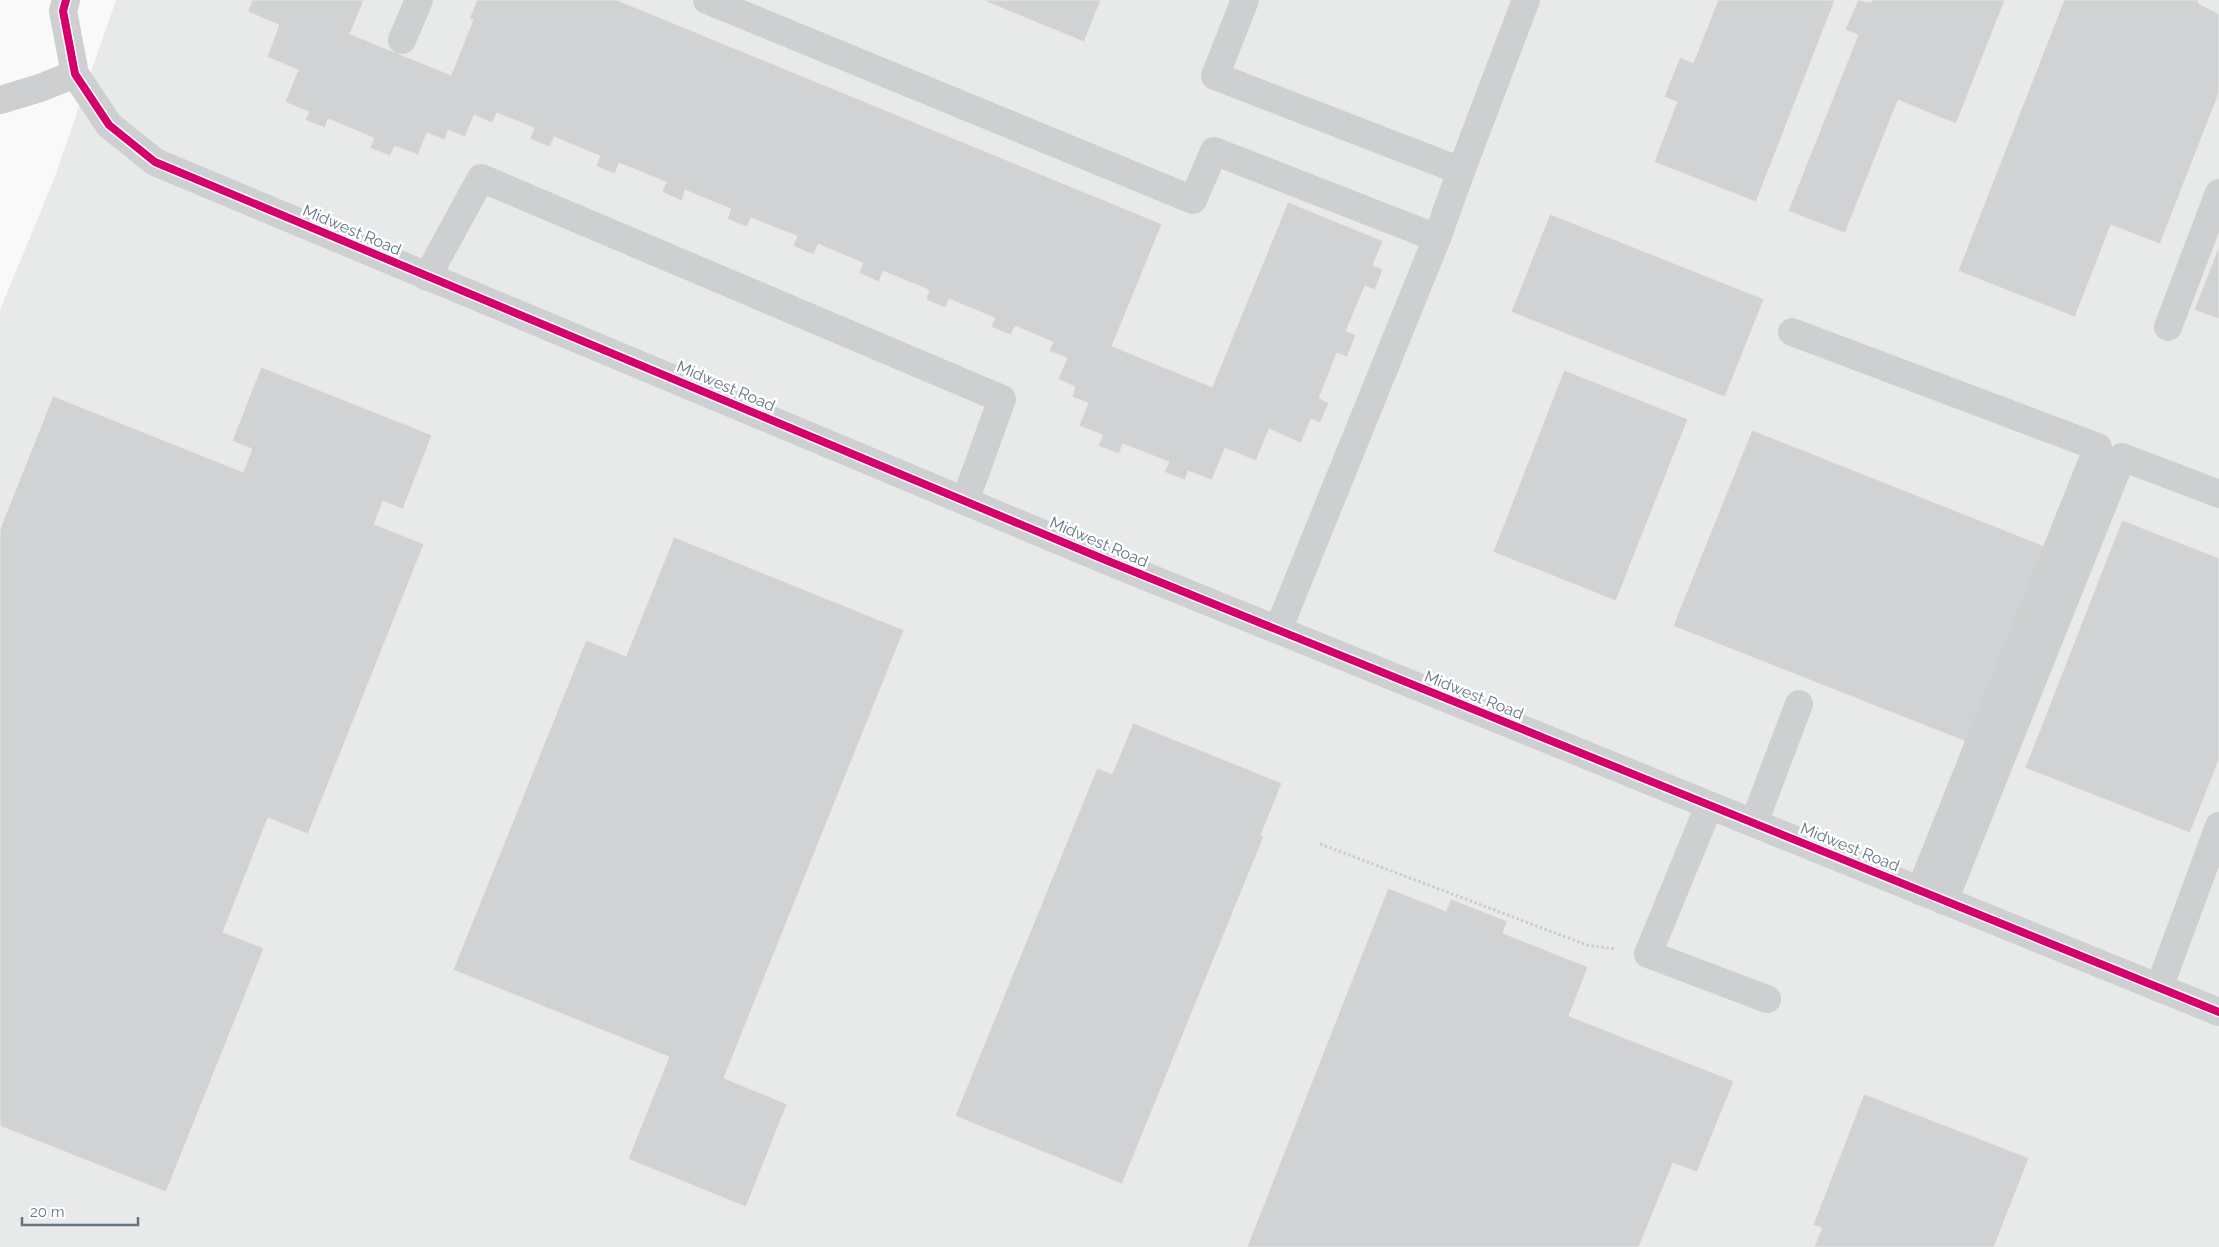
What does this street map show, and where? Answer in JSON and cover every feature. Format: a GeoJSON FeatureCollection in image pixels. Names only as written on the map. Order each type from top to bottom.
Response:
{"type":"FeatureCollection","features":[{"type":"Feature","properties":{"kind":"street","name":"Midwest Road"},"geometry":{"type":"LineString","coordinates":[[66,0],[63,11],[75,74],[109,125],[155,162],[427,277],[1278,630],[2219,1012]]}},
{"type":"Feature","properties":{"kind":"street"},"geometry":{"type":"LineString","coordinates":[[402,40],[419,0]]}},
{"type":"Feature","properties":{"kind":"street"},"geometry":{"type":"LineString","coordinates":[[707,0],[1193,200],[1214,151],[1437,238]]}},
{"type":"Feature","properties":{"kind":"street"},"geometry":{"type":"LineString","coordinates":[[1245,0],[1215,76],[1461,171]]}},
{"type":"Feature","properties":{"kind":"street"},"geometry":{"type":"LineString","coordinates":[[1278,630],[1437,238],[1526,0]]}},
{"type":"Feature","properties":{"kind":"street"},"geometry":{"type":"LineString","coordinates":[[0,100],[40,88],[75,74]]}},
{"type":"Feature","properties":{"kind":"street"},"geometry":{"type":"LineString","coordinates":[[427,277],[481,178],[1002,399],[965,501]]}},
{"type":"Feature","properties":{"kind":"street"},"geometry":{"type":"LineString","coordinates":[[2168,327],[2219,193]]}},
{"type":"Feature","properties":{"kind":"street"},"geometry":{"type":"LineString","coordinates":[[1792,332],[2098,448],[1972,795],[1932,896]]}},
{"type":"Feature","properties":{"kind":"street"},"geometry":{"type":"LineString","coordinates":[[1972,795],[2122,457],[2219,494]]}},
{"type":"Feature","properties":{"kind":"street"},"geometry":{"type":"LineString","coordinates":[[1754,823],[1799,704]]}},
{"type":"Feature","properties":{"kind":"street"},"geometry":{"type":"LineString","coordinates":[[1708,806],[1648,954],[1767,999]]}},
{"type":"Feature","properties":{"kind":"street"},"geometry":{"type":"LineString","coordinates":[[2159,988],[2209,886],[2219,826]]}},
{"type":"Feature","properties":{"kind":"path"},"geometry":{"type":"LineString","coordinates":[[1320,844],[1587,945],[1648,954]]}},
{"type":"Feature","properties":{"kind":"shaded area"},"geometry":{"type":"Polygon","coordinates":[[[116,0],[2219,0],[2219,1247],[0,1247],[0,310],[54,179],[116,0]]]}},
{"type":"Feature","properties":{"kind":"building"},"geometry":{"type":"Polygon","coordinates":[[[252,0],[364,0],[350,34],[451,75],[473,20],[469,19],[477,0],[617,0],[1162,224],[1112,346],[1212,387],[1288,202],[1383,241],[1373,265],[1383,269],[1375,290],[1365,286],[1346,331],[1356,335],[1347,357],[1337,353],[1319,398],[1329,403],[1320,423],[1311,419],[1301,443],[1269,429],[1256,461],[1225,448],[1212,480],[1188,471],[1185,480],[1164,472],[1169,462],[1123,444],[1119,454],[1098,446],[1103,435],[1079,426],[1088,403],[1072,397],[1075,387],[1058,379],[1067,358],[1049,351],[1053,342],[1015,326],[1011,335],[991,327],[995,318],[949,299],[946,308],[926,300],[929,290],[883,271],[879,282],[859,273],[863,263],[818,244],[814,255],[793,246],[797,236],[751,218],[747,227],[727,219],[731,209],[685,190],[682,201],[662,192],[666,182],[619,163],[615,174],[596,166],[600,156],[554,137],[550,147],[530,139],[534,128],[497,113],[492,123],[474,115],[465,137],[448,130],[445,140],[427,133],[418,155],[395,146],[390,156],[370,148],[374,138],[328,119],[325,128],[305,120],[309,112],[285,102],[298,70],[267,57],[279,25],[248,12],[252,0]]]}},
{"type":"Feature","properties":{"kind":"building"},"geometry":{"type":"Polygon","coordinates":[[[982,0],[1101,0],[1084,42],[982,0]]]}},
{"type":"Feature","properties":{"kind":"building"},"geometry":{"type":"Polygon","coordinates":[[[1718,0],[1835,0],[1756,202],[1654,162],[1677,102],[1664,97],[1680,57],[1693,63],[1718,0]]]}},
{"type":"Feature","properties":{"kind":"building"},"geometry":{"type":"Polygon","coordinates":[[[1858,0],[1871,2],[1872,0],[2005,0],[1956,124],[1898,100],[1845,233],[1788,211],[1858,35],[1845,30],[1858,0]]]}},
{"type":"Feature","properties":{"kind":"building"},"geometry":{"type":"Polygon","coordinates":[[[2064,0],[2199,0],[2198,3],[2219,14],[2219,93],[2160,244],[2111,225],[2075,317],[1958,271],[2064,0]]]}},
{"type":"Feature","properties":{"kind":"building"},"geometry":{"type":"Polygon","coordinates":[[[1550,214],[1764,299],[1725,397],[1511,312],[1550,214]]]}},
{"type":"Feature","properties":{"kind":"building"},"geometry":{"type":"Polygon","coordinates":[[[2219,246],[2219,319],[2194,310],[2219,246]]]}},
{"type":"Feature","properties":{"kind":"building"},"geometry":{"type":"Polygon","coordinates":[[[261,367],[432,435],[403,509],[383,501],[374,524],[424,544],[308,834],[268,818],[223,932],[264,948],[166,1192],[0,1126],[0,529],[53,396],[243,472],[252,449],[232,441],[261,367]]]}},
{"type":"Feature","properties":{"kind":"building"},"geometry":{"type":"Polygon","coordinates":[[[1564,370],[1688,419],[1616,601],[1493,552],[1564,370]]]}},
{"type":"Feature","properties":{"kind":"building"},"geometry":{"type":"Polygon","coordinates":[[[1752,430],[2047,547],[1969,743],[1673,626],[1752,430]]]}},
{"type":"Feature","properties":{"kind":"building"},"geometry":{"type":"Polygon","coordinates":[[[2122,520],[2219,558],[2219,760],[2190,833],[2025,768],[2122,520]]]}},
{"type":"Feature","properties":{"kind":"building"},"geometry":{"type":"Polygon","coordinates":[[[674,537],[904,630],[724,1078],[787,1104],[746,1207],[628,1159],[669,1057],[453,970],[586,640],[626,656],[674,537]]]}},
{"type":"Feature","properties":{"kind":"building"},"geometry":{"type":"Polygon","coordinates":[[[1133,723],[1282,783],[1261,835],[1264,836],[1122,1184],[955,1116],[1097,768],[1112,774],[1133,723]]]}},
{"type":"Feature","properties":{"kind":"building"},"geometry":{"type":"Polygon","coordinates":[[[1388,888],[1446,911],[1451,899],[1507,921],[1503,933],[1588,967],[1569,1016],[1734,1081],[1697,1172],[1673,1163],[1639,1247],[1247,1247],[1388,888]]]}},
{"type":"Feature","properties":{"kind":"building"},"geometry":{"type":"Polygon","coordinates":[[[1864,1094],[2029,1158],[1994,1247],[1814,1247],[1822,1228],[1813,1225],[1864,1094]]]}},
{"type":"Feature","properties":{"kind":"cycle path"},"geometry":{"type":"LineString","coordinates":[[66,0],[63,11],[75,74],[109,125],[155,162],[1108,561],[2219,1012]]}}]}
